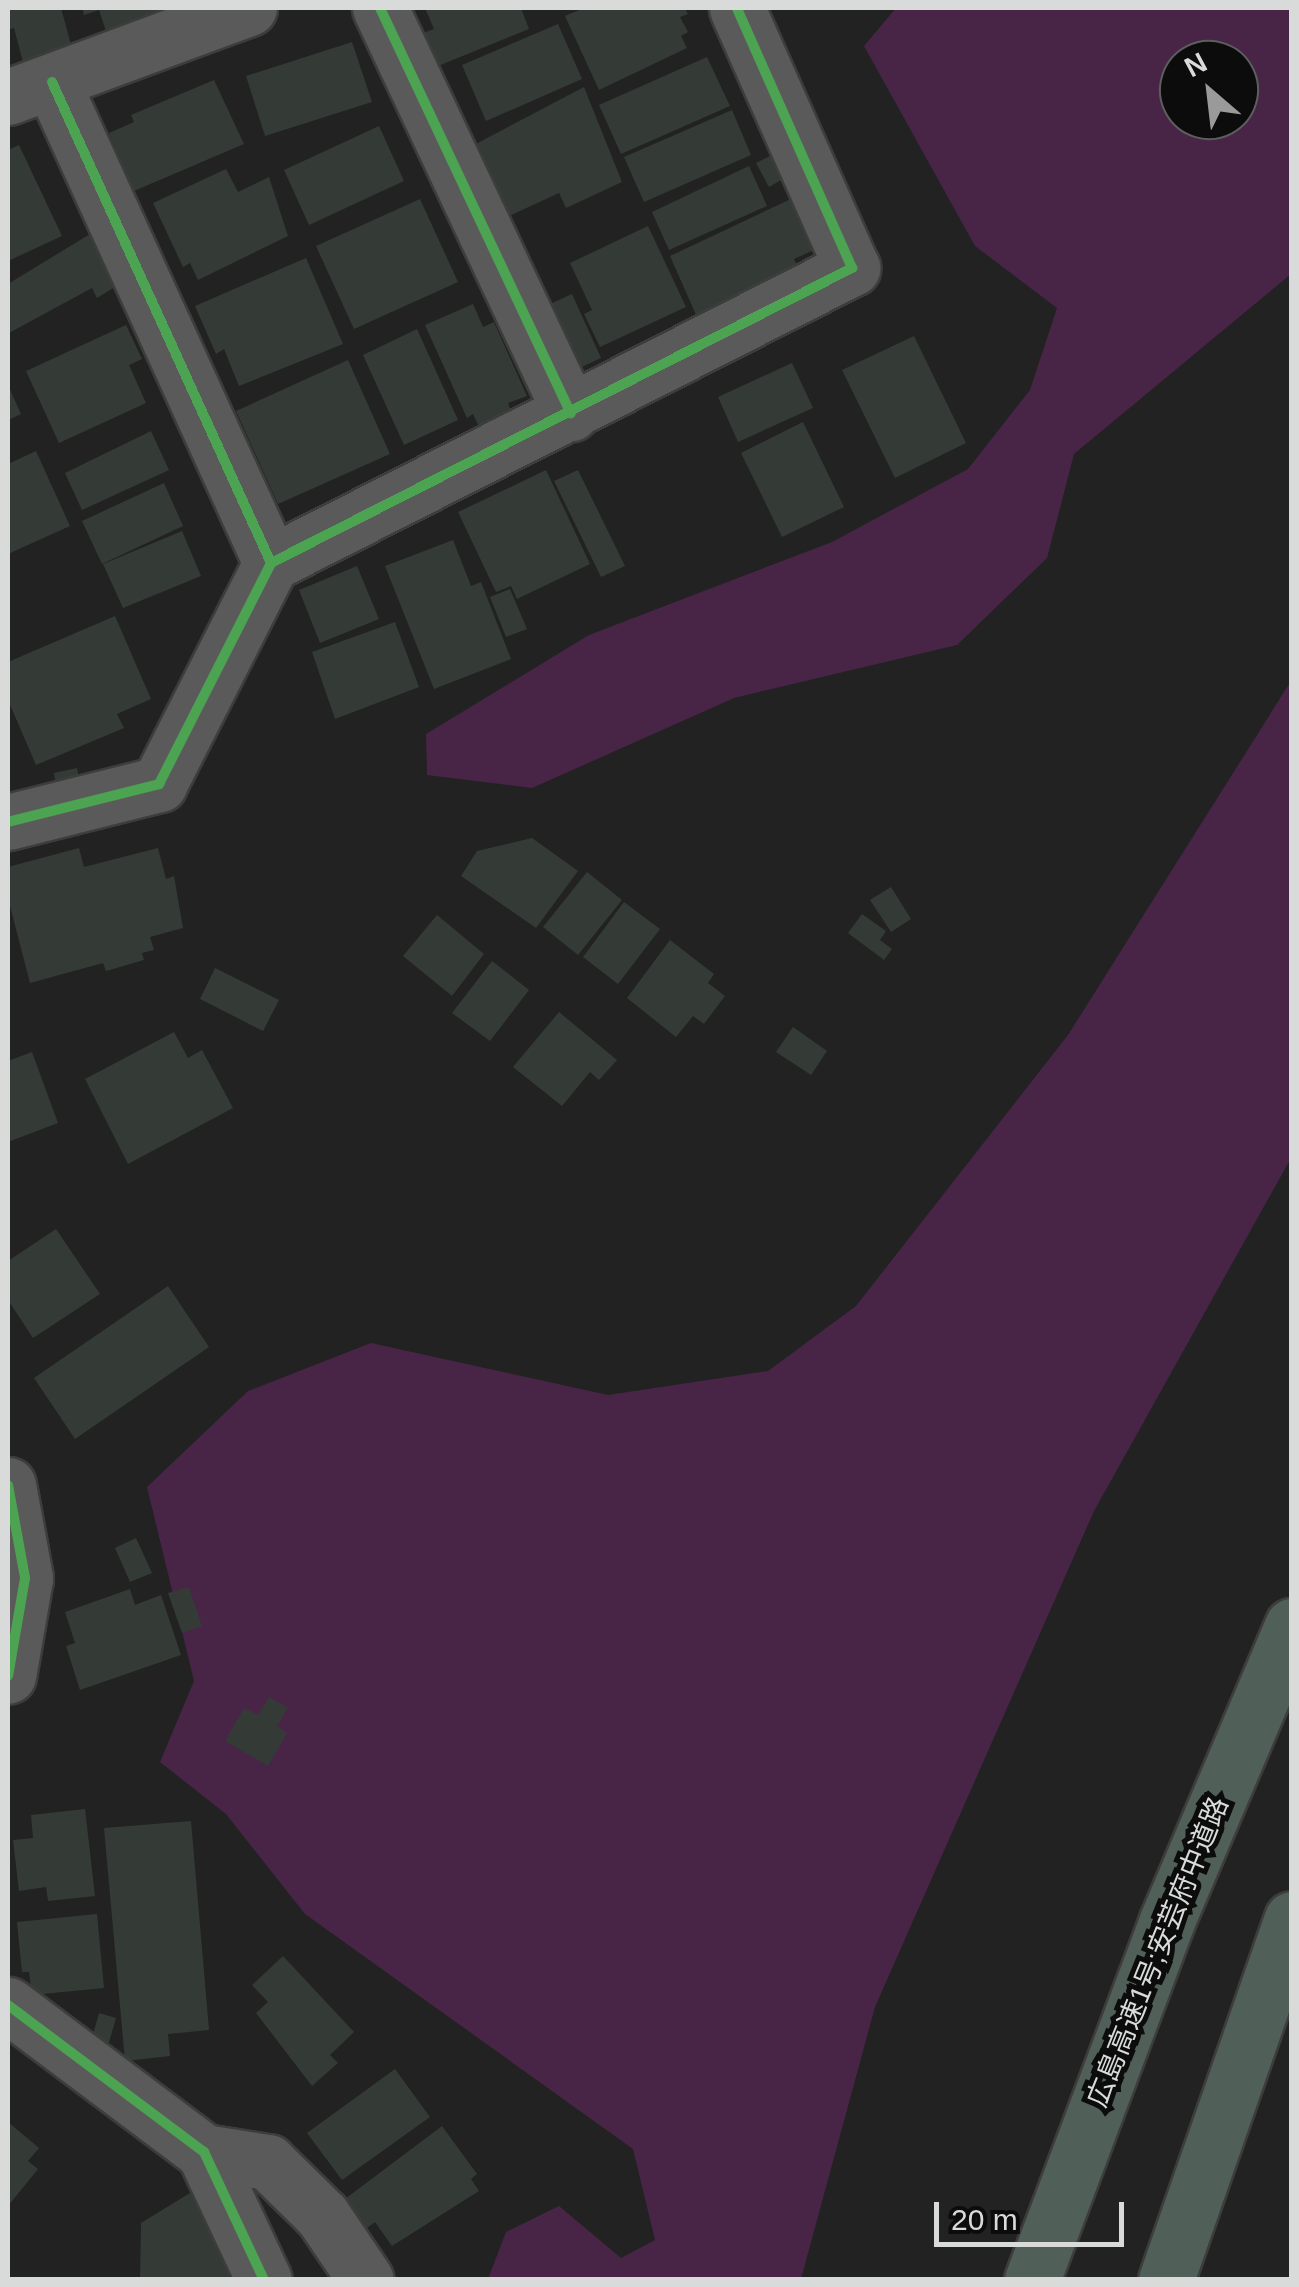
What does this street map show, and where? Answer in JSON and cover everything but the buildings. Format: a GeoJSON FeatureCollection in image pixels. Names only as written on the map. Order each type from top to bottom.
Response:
{"type":"FeatureCollection","features":[{"type":"Feature","properties":{"kind":"highway","name":"広島高速1号;安芸府中道路"},"geometry":{"type":"LineString","coordinates":[[1032,2280],[1166,1923],[1292,1626]]}},
{"type":"Feature","properties":{"kind":"highway"},"geometry":{"type":"LineString","coordinates":[[1166,2280],[1292,1919]]}},
{"type":"Feature","properties":{"kind":"street"},"geometry":{"type":"LineString","coordinates":[[250,8],[30,89],[271,562]]}},
{"type":"Feature","properties":{"kind":"street"},"geometry":{"type":"LineString","coordinates":[[380,8],[571,412]]}},
{"type":"Feature","properties":{"kind":"street"},"geometry":{"type":"LineString","coordinates":[[12,810],[160,784],[271,562],[852,268],[738,8]]}},
{"type":"Feature","properties":{"kind":"street"},"geometry":{"type":"LineString","coordinates":[[8,1485],[24,1578],[8,1676]]}},
{"type":"Feature","properties":{"kind":"street"},"geometry":{"type":"LineString","coordinates":[[8,2004],[204,2152],[264,2280]]}},
{"type":"Feature","properties":{"kind":"street"},"geometry":{"type":"LineString","coordinates":[[204,2152],[268,2162],[322,2214],[366,2280]]}},
{"type":"Feature","properties":{"kind":"shaded area"},"geometry":{"type":"Polygon","coordinates":[[[896,8],[1291,8],[1291,274],[1074,454],[1047,558],[957,645],[734,698],[532,788],[427,775],[426,734],[589,635],[832,542],[968,469],[1030,390],[1057,308],[975,246],[864,46],[896,8]]]}},
{"type":"Feature","properties":{"kind":"shaded area"},"geometry":{"type":"Polygon","coordinates":[[[1291,681],[1291,1158],[1094,1511],[875,2007],[801,2279],[488,2279],[506,2232],[559,2206],[621,2258],[655,2240],[633,2149],[305,1914],[226,1814],[160,1762],[194,1681],[147,1487],[248,1391],[371,1343],[608,1395],[768,1371],[856,1306],[1068,1035],[1291,681]]]}},
{"type":"Feature","properties":{"kind":"cycle path"},"geometry":{"type":"LineString","coordinates":[[380,8],[571,413]]}},
{"type":"Feature","properties":{"kind":"cycle path"},"geometry":{"type":"LineString","coordinates":[[8,822],[159,784],[271,563],[852,268],[737,8]]}},
{"type":"Feature","properties":{"kind":"cycle path"},"geometry":{"type":"LineString","coordinates":[[52,82],[271,563]]}},
{"type":"Feature","properties":{"kind":"cycle path"},"geometry":{"type":"LineString","coordinates":[[8,1485],[25,1578],[8,1676]]}},
{"type":"Feature","properties":{"kind":"cycle path"},"geometry":{"type":"LineString","coordinates":[[8,2005],[204,2152],[264,2280]]}}]}
